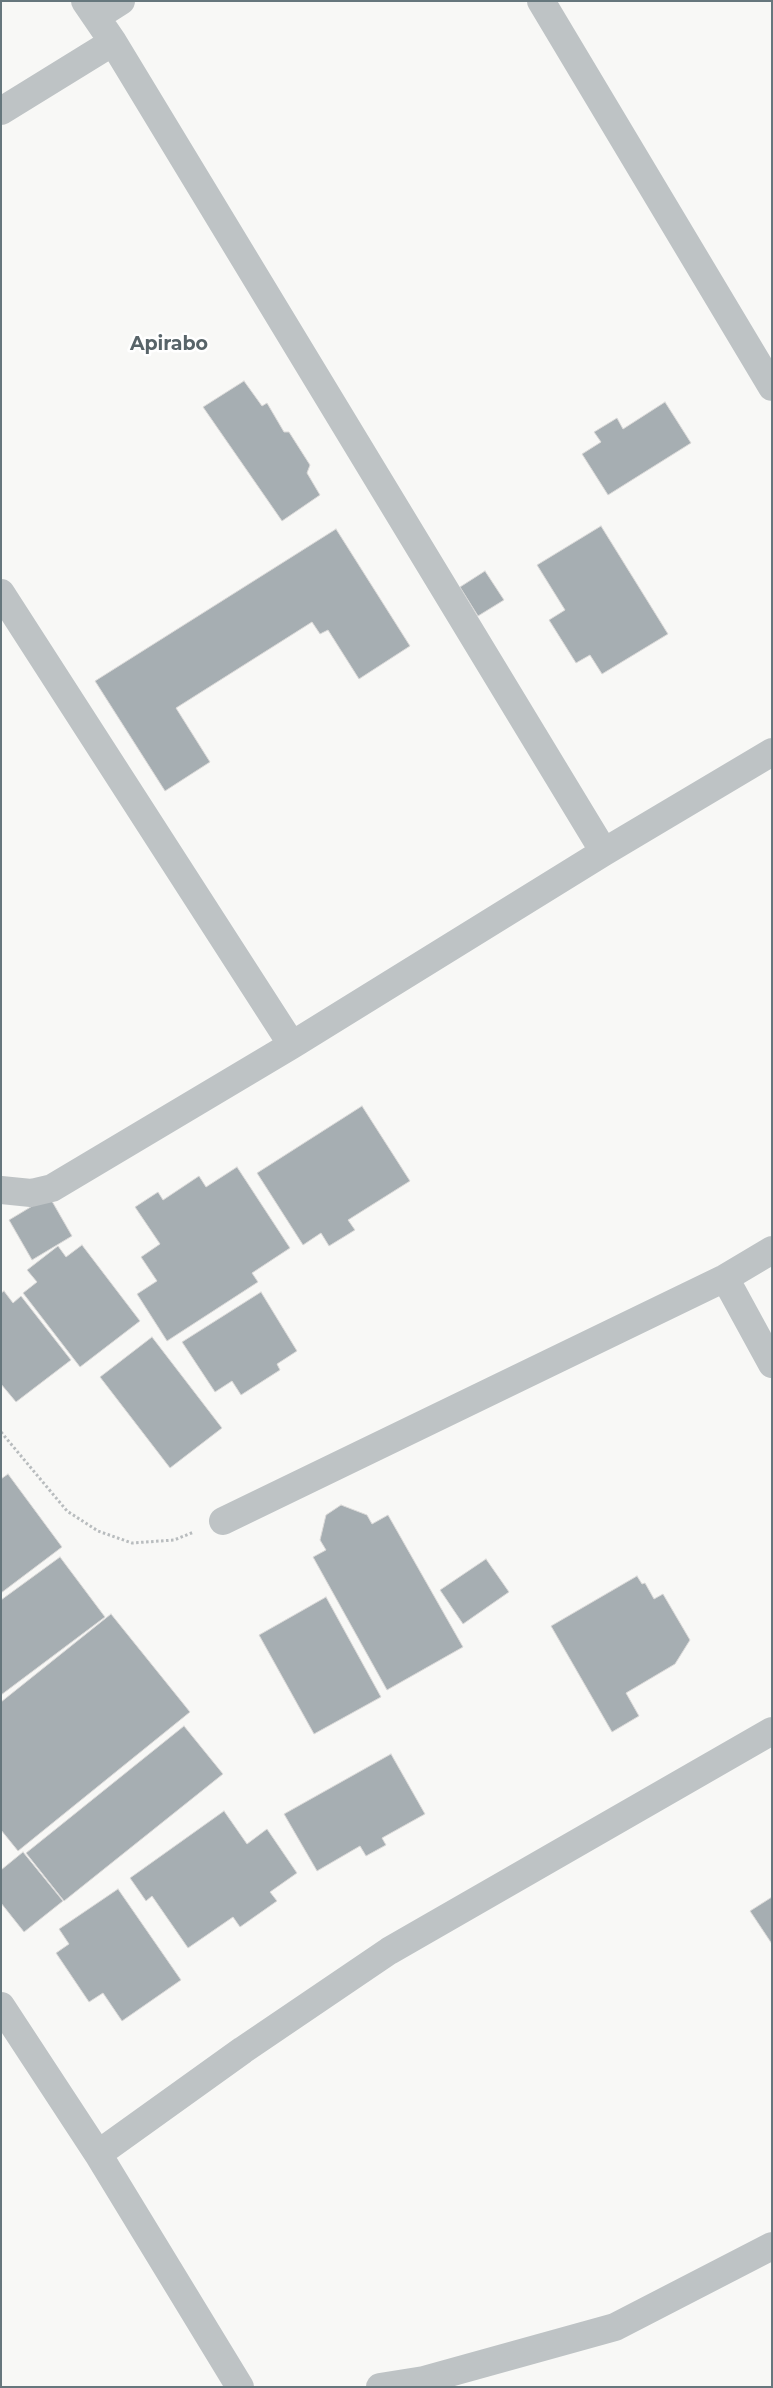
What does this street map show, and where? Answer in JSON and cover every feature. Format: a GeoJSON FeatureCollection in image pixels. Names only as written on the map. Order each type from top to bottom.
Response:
{"type":"FeatureCollection","features":[{"type":"Feature","properties":{"kind":"street"},"geometry":{"type":"LineString","coordinates":[[121,1],[90,9],[113,42],[604,852]]}},
{"type":"Feature","properties":{"kind":"street"},"geometry":{"type":"LineString","coordinates":[[542,1],[772,387]]}},
{"type":"Feature","properties":{"kind":"street"},"geometry":{"type":"LineString","coordinates":[[1,111],[113,42]]}},
{"type":"Feature","properties":{"kind":"street"},"geometry":{"type":"LineString","coordinates":[[1,593],[292,1045]]}},
{"type":"Feature","properties":{"kind":"street"},"geometry":{"type":"LineString","coordinates":[[1,1190],[31,1193],[52,1188],[292,1045],[604,852],[772,752]]}},
{"type":"Feature","properties":{"kind":"street"},"geometry":{"type":"LineString","coordinates":[[223,1521],[725,1278],[772,1250]]}},
{"type":"Feature","properties":{"kind":"street"},"geometry":{"type":"LineString","coordinates":[[725,1278],[772,1364]]}},
{"type":"Feature","properties":{"kind":"street"},"geometry":{"type":"LineString","coordinates":[[98,2154],[243,2050],[389,1951],[772,1731]]}},
{"type":"Feature","properties":{"kind":"street"},"geometry":{"type":"LineString","coordinates":[[1,2006],[98,2154],[240,2387]]}},
{"type":"Feature","properties":{"kind":"street"},"geometry":{"type":"LineString","coordinates":[[380,2387],[424,2380],[615,2327],[772,2246]]}},
{"type":"Feature","properties":{"kind":"path"},"geometry":{"type":"LineString","coordinates":[[1,1432],[67,1511],[98,1531],[132,1543],[174,1540],[223,1521]]}},
{"type":"Feature","properties":{"kind":"building"},"geometry":{"type":"Polygon","coordinates":[[[244,381],[262,406],[267,403],[284,432],[289,432],[310,465],[307,473],[320,495],[282,521],[203,407],[244,381]]]}},
{"type":"Feature","properties":{"kind":"building"},"geometry":{"type":"Polygon","coordinates":[[[665,402],[691,443],[608,495],[582,454],[601,442],[594,432],[617,418],[623,429],[665,402]]]}},
{"type":"Feature","properties":{"kind":"building"},"geometry":{"type":"Polygon","coordinates":[[[601,526],[668,634],[602,674],[590,655],[576,663],[549,620],[565,610],[537,565],[601,526]]]}},
{"type":"Feature","properties":{"kind":"building"},"geometry":{"type":"Polygon","coordinates":[[[336,529],[410,646],[359,679],[328,630],[320,634],[312,622],[176,708],[210,762],[165,791],[95,681],[336,529]]]}},
{"type":"Feature","properties":{"kind":"building"},"geometry":{"type":"Polygon","coordinates":[[[485,571],[504,600],[478,616],[460,587],[485,571]]]}},
{"type":"Feature","properties":{"kind":"building"},"geometry":{"type":"Polygon","coordinates":[[[362,1106],[410,1181],[348,1220],[355,1230],[329,1246],[321,1233],[303,1245],[257,1173],[362,1106]]]}},
{"type":"Feature","properties":{"kind":"building"},"geometry":{"type":"Polygon","coordinates":[[[237,1167],[290,1248],[252,1273],[258,1282],[167,1341],[137,1294],[157,1281],[141,1257],[160,1244],[135,1207],[158,1192],[163,1200],[199,1176],[206,1187],[237,1167]]]}},
{"type":"Feature","properties":{"kind":"building"},"geometry":{"type":"Polygon","coordinates":[[[49,1196],[72,1236],[32,1260],[9,1220],[49,1196]]]}},
{"type":"Feature","properties":{"kind":"building"},"geometry":{"type":"Polygon","coordinates":[[[82,1245],[140,1321],[80,1367],[23,1293],[37,1282],[27,1270],[58,1246],[66,1257],[82,1245]]]}},
{"type":"Feature","properties":{"kind":"building"},"geometry":{"type":"Polygon","coordinates":[[[4,1291],[13,1303],[21,1296],[71,1360],[16,1402],[1,1384],[1,1293],[4,1291]]]}},
{"type":"Feature","properties":{"kind":"building"},"geometry":{"type":"Polygon","coordinates":[[[261,1292],[297,1351],[277,1364],[280,1370],[241,1395],[232,1381],[215,1392],[182,1342],[261,1292]]]}},
{"type":"Feature","properties":{"kind":"building"},"geometry":{"type":"Polygon","coordinates":[[[152,1337],[222,1428],[170,1468],[100,1377],[152,1337]]]}},
{"type":"Feature","properties":{"kind":"building"},"geometry":{"type":"Polygon","coordinates":[[[8,1474],[62,1547],[1,1593],[1,1479],[8,1474]]]}},
{"type":"Feature","properties":{"kind":"building"},"geometry":{"type":"Polygon","coordinates":[[[341,1505],[367,1515],[372,1524],[388,1515],[463,1647],[387,1690],[313,1557],[326,1550],[320,1540],[326,1515],[341,1505]]]}},
{"type":"Feature","properties":{"kind":"building"},"geometry":{"type":"Polygon","coordinates":[[[60,1557],[105,1617],[1,1695],[1,1600],[60,1557]]]}},
{"type":"Feature","properties":{"kind":"building"},"geometry":{"type":"Polygon","coordinates":[[[486,1559],[509,1592],[463,1624],[440,1590],[486,1559]]]}},
{"type":"Feature","properties":{"kind":"building"},"geometry":{"type":"Polygon","coordinates":[[[637,1576],[642,1584],[645,1583],[654,1599],[663,1594],[690,1640],[675,1664],[626,1693],[639,1716],[612,1732],[551,1626],[637,1576]]]}},
{"type":"Feature","properties":{"kind":"building"},"geometry":{"type":"Polygon","coordinates":[[[326,1597],[381,1697],[314,1734],[259,1635],[326,1597]]]}},
{"type":"Feature","properties":{"kind":"building"},"geometry":{"type":"Polygon","coordinates":[[[111,1614],[190,1712],[18,1851],[1,1830],[1,1702],[111,1614]]]}},
{"type":"Feature","properties":{"kind":"building"},"geometry":{"type":"Polygon","coordinates":[[[184,1726],[223,1774],[64,1901],[26,1853],[184,1726]]]}},
{"type":"Feature","properties":{"kind":"building"},"geometry":{"type":"Polygon","coordinates":[[[391,1754],[425,1814],[382,1838],[386,1845],[366,1856],[360,1846],[317,1871],[284,1814],[391,1754]]]}},
{"type":"Feature","properties":{"kind":"building"},"geometry":{"type":"Polygon","coordinates":[[[224,1811],[247,1844],[267,1829],[297,1873],[270,1892],[277,1901],[240,1927],[233,1917],[188,1948],[152,1896],[146,1901],[130,1878],[224,1811]]]}},
{"type":"Feature","properties":{"kind":"building"},"geometry":{"type":"Polygon","coordinates":[[[23,1852],[63,1901],[24,1932],[1,1903],[1,1870],[23,1852]]]}},
{"type":"Feature","properties":{"kind":"building"},"geometry":{"type":"Polygon","coordinates":[[[118,1889],[181,1980],[122,2021],[103,1993],[89,2002],[56,1953],[69,1944],[59,1929],[118,1889]]]}},
{"type":"Feature","properties":{"kind":"building"},"geometry":{"type":"Polygon","coordinates":[[[772,1897],[772,1944],[750,1911],[772,1897]]]}},
{"type":"Feature","properties":{"kind":"district","name":"Apirabo"},"geometry":{"type":"Point","coordinates":[169,344]}}]}
